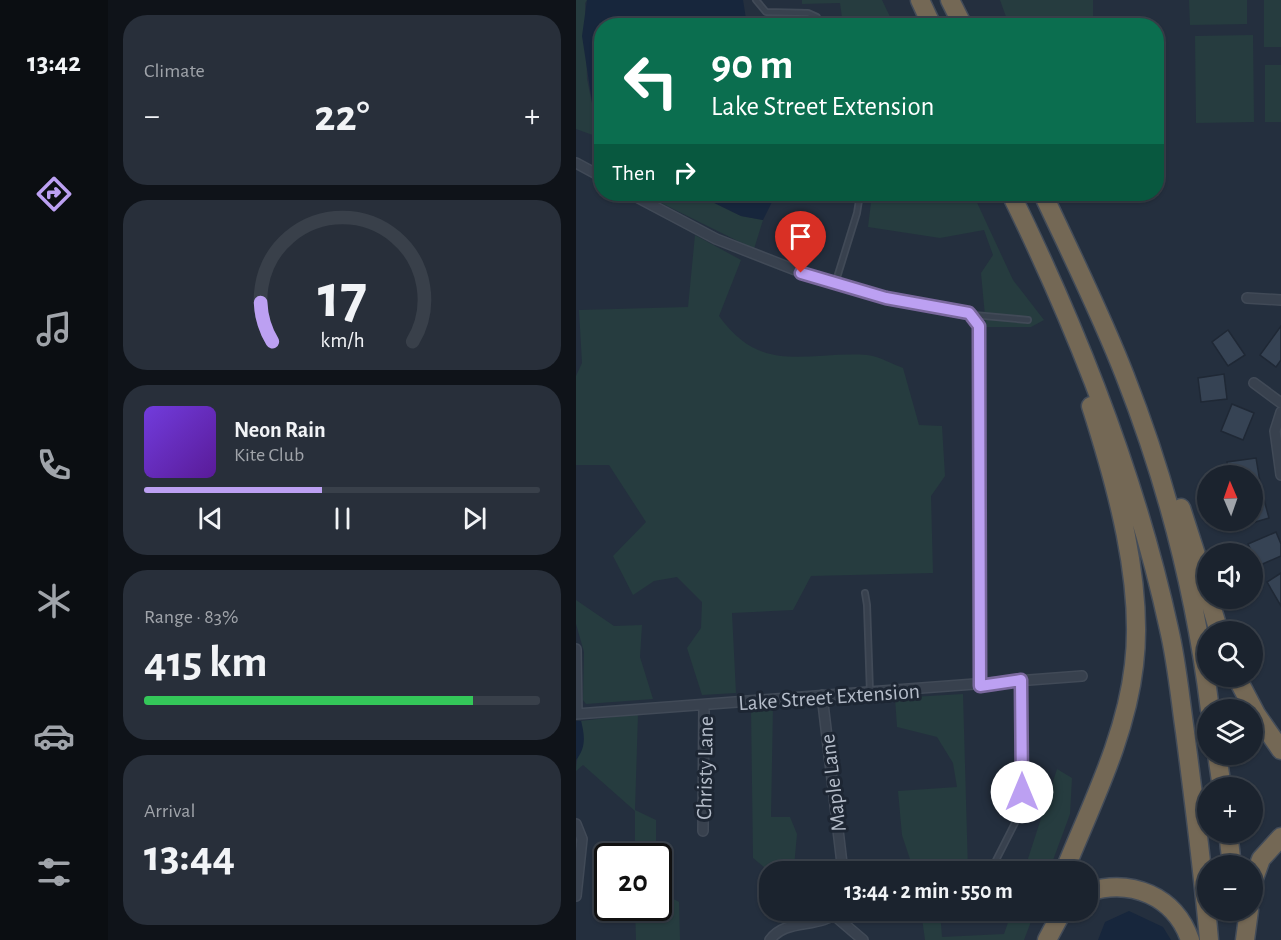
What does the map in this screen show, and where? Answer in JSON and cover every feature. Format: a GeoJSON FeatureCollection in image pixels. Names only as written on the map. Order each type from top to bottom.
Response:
{"type":"FeatureCollection","features":[{"type":"Feature","properties":{"kind":"highway"},"geometry":{"type":"LineString","coordinates":[[920,0],[928,18]]}},
{"type":"Feature","properties":{"kind":"highway"},"geometry":{"type":"LineString","coordinates":[[950,0],[959,18]]}},
{"type":"Feature","properties":{"kind":"highway"},"geometry":{"type":"LineString","coordinates":[[1014,201],[1050,273],[1134,491],[1169,629],[1191,774],[1209,940]]}},
{"type":"Feature","properties":{"kind":"highway"},"geometry":{"type":"LineString","coordinates":[[1046,201],[1167,469],[1197,559]]}},
{"type":"Feature","properties":{"kind":"highway"},"geometry":{"type":"LineString","coordinates":[[1068,861],[1114,744],[1129,693],[1136,639],[1133,587],[1127,548],[1111,477],[1078,364],[1076,337]]}},
{"type":"Feature","properties":{"kind":"highway"},"geometry":{"type":"LineString","coordinates":[[1128,384],[1157,468],[1186,573],[1208,699]]}},
{"type":"Feature","properties":{"kind":"highway"},"geometry":{"type":"LineString","coordinates":[[1242,687],[1256,714],[1281,750]]}},
{"type":"Feature","properties":{"kind":"highway"},"geometry":{"type":"LineString","coordinates":[[1263,858],[1281,837]]}},
{"type":"Feature","properties":{"kind":"highway"},"geometry":{"type":"LineString","coordinates":[[1098,890],[1119,887],[1145,891],[1158,898],[1178,915],[1190,940]]}},
{"type":"Feature","properties":{"kind":"highway"},"geometry":{"type":"LineString","coordinates":[[1035,940],[1043,921]]}},
{"type":"Feature","properties":{"kind":"highway"},"geometry":{"type":"LineString","coordinates":[[1047,940],[1057,921]]}},
{"type":"Feature","properties":{"kind":"highway"},"geometry":{"type":"LineString","coordinates":[[1237,921],[1239,940]]}},
{"type":"Feature","properties":{"kind":"highway"},"geometry":{"type":"LineString","coordinates":[[1245,940],[1248,921]]}},
{"type":"Feature","properties":{"kind":"street"},"geometry":{"type":"LineString","coordinates":[[576,163],[594,173]]}},
{"type":"Feature","properties":{"kind":"street"},"geometry":{"type":"LineString","coordinates":[[645,201],[747,253],[835,284],[886,298],[973,315],[980,332],[980,686]]}},
{"type":"Feature","properties":{"kind":"street"},"geometry":{"type":"LineString","coordinates":[[1247,298],[1281,300]]}},
{"type":"Feature","properties":{"kind":"street"},"geometry":{"type":"LineString","coordinates":[[1254,383],[1281,403]]}},
{"type":"Feature","properties":{"kind":"street"},"geometry":{"type":"LineString","coordinates":[[1281,412],[1275,431],[1281,475]]}},
{"type":"Feature","properties":{"kind":"street"},"geometry":{"type":"LineString","coordinates":[[576,649],[577,714]]}},
{"type":"Feature","properties":{"kind":"street","name":"Lake Street Extension"},"geometry":{"type":"LineString","coordinates":[[577,714],[822,695],[980,686],[1021,680],[1082,676]]}},
{"type":"Feature","properties":{"kind":"street","name":"Maple Lane"},"geometry":{"type":"LineString","coordinates":[[822,695],[842,861]]}},
{"type":"Feature","properties":{"kind":"street","name":"Christy Lane"},"geometry":{"type":"LineString","coordinates":[[703,831],[704,705]]}},
{"type":"Feature","properties":{"kind":"street"},"geometry":{"type":"LineString","coordinates":[[576,824],[582,839],[576,896]]}},
{"type":"Feature","properties":{"kind":"street"},"geometry":{"type":"LineString","coordinates":[[770,940],[783,928],[808,921]]}},
{"type":"Feature","properties":{"kind":"street"},"geometry":{"type":"LineString","coordinates":[[845,921],[863,940]]}},
{"type":"Feature","properties":{"kind":"lane"},"geometry":{"type":"LineString","coordinates":[[756,0],[766,12],[808,14],[817,18]]}},
{"type":"Feature","properties":{"kind":"lane"},"geometry":{"type":"LineString","coordinates":[[835,284],[859,201]]}},
{"type":"Feature","properties":{"kind":"lane"},"geometry":{"type":"LineString","coordinates":[[973,315],[1028,320]]}},
{"type":"Feature","properties":{"kind":"lane"},"geometry":{"type":"LineString","coordinates":[[865,593],[870,693]]}},
{"type":"Feature","properties":{"kind":"lane"},"geometry":{"type":"LineString","coordinates":[[996,861],[1018,818],[1022,792],[1021,680]]}},
{"type":"Feature","properties":{"kind":"green space"},"geometry":{"type":"Polygon","coordinates":[[[576,0],[587,0],[585,3],[587,79],[594,109],[594,135],[576,129],[576,0]]]}},
{"type":"Feature","properties":{"kind":"green space"},"geometry":{"type":"Polygon","coordinates":[[[802,0],[882,0],[891,18],[842,18],[840,3],[802,4],[802,0]]]}},
{"type":"Feature","properties":{"kind":"green space"},"geometry":{"type":"Polygon","coordinates":[[[1000,0],[1093,0],[1093,18],[1006,18],[1000,0]]]}},
{"type":"Feature","properties":{"kind":"green space"},"geometry":{"type":"Polygon","coordinates":[[[1189,0],[1247,0],[1247,24],[1190,25],[1189,0]]]}},
{"type":"Feature","properties":{"kind":"green space"},"geometry":{"type":"Polygon","coordinates":[[[1264,0],[1281,0],[1281,47],[1264,47],[1264,0]]]}},
{"type":"Feature","properties":{"kind":"green space"},"geometry":{"type":"Polygon","coordinates":[[[1253,35],[1254,122],[1196,123],[1195,36],[1253,35]]]}},
{"type":"Feature","properties":{"kind":"green space"},"geometry":{"type":"Polygon","coordinates":[[[1265,65],[1281,65],[1281,122],[1265,122],[1265,65]]]}},
{"type":"Feature","properties":{"kind":"green space"},"geometry":{"type":"Polygon","coordinates":[[[657,201],[710,201],[741,216],[763,220],[754,249],[657,201]]]}},
{"type":"Feature","properties":{"kind":"green space"},"geometry":{"type":"Polygon","coordinates":[[[871,201],[976,201],[1013,280],[1044,320],[1031,327],[986,327],[981,273],[993,255],[984,230],[940,238],[868,227],[871,201]]]}},
{"type":"Feature","properties":{"kind":"green space"},"geometry":{"type":"Polygon","coordinates":[[[695,235],[741,260],[719,316],[735,335],[752,347],[769,354],[786,356],[867,355],[881,358],[903,368],[919,425],[942,426],[945,476],[931,496],[933,573],[811,576],[793,610],[732,613],[736,693],[702,695],[687,648],[701,628],[702,602],[677,577],[654,581],[633,595],[613,556],[646,522],[609,465],[576,465],[576,376],[582,363],[579,310],[688,307],[695,235]]]}},
{"type":"Feature","properties":{"kind":"green space"},"geometry":{"type":"Polygon","coordinates":[[[576,600],[614,626],[642,625],[640,657],[653,699],[586,704],[583,700],[584,652],[576,624],[576,600]]]}},
{"type":"Feature","properties":{"kind":"green space"},"geometry":{"type":"Polygon","coordinates":[[[963,694],[968,861],[911,861],[902,835],[898,791],[957,787],[953,763],[937,737],[897,727],[895,698],[963,694]]]}},
{"type":"Feature","properties":{"kind":"green space"},"geometry":{"type":"Polygon","coordinates":[[[773,706],[771,817],[790,817],[797,834],[795,861],[759,861],[759,863],[753,858],[751,708],[773,706]]]}},
{"type":"Feature","properties":{"kind":"green space"},"geometry":{"type":"Polygon","coordinates":[[[638,714],[635,810],[656,820],[656,843],[635,843],[635,811],[583,765],[576,771],[582,740],[581,721],[638,714]]]}},
{"type":"Feature","properties":{"kind":"green space"},"geometry":{"type":"Polygon","coordinates":[[[1057,769],[1072,778],[1070,814],[1053,861],[1027,861],[1057,769]]]}},
{"type":"Feature","properties":{"kind":"green space"},"geometry":{"type":"Polygon","coordinates":[[[672,898],[679,902],[680,940],[636,940],[635,921],[672,921],[672,898]]]}},
{"type":"Feature","properties":{"kind":"green space"},"geometry":{"type":"Polygon","coordinates":[[[922,921],[941,921],[942,937],[1004,934],[1009,921],[1031,921],[1024,940],[925,940],[922,921]]]}},
{"type":"Feature","properties":{"kind":"water"},"geometry":{"type":"Polygon","coordinates":[[[587,0],[743,0],[746,18],[594,18],[594,109],[582,36],[587,0]]]}},
{"type":"Feature","properties":{"kind":"water"},"geometry":{"type":"Polygon","coordinates":[[[710,201],[772,201],[763,220],[741,216],[710,201]]]}},
{"type":"Feature","properties":{"kind":"water"},"geometry":{"type":"Polygon","coordinates":[[[576,721],[581,721],[584,737],[582,751],[576,760],[576,721]]]}},
{"type":"Feature","properties":{"kind":"water"},"geometry":{"type":"Polygon","coordinates":[[[1129,911],[1163,927],[1171,940],[1098,940],[1105,922],[1129,911]]]}},
{"type":"Feature","properties":{"kind":"building"},"geometry":{"type":"Polygon","coordinates":[[[1281,326],[1281,360],[1276,367],[1260,355],[1281,326]]]}},
{"type":"Feature","properties":{"kind":"building"},"geometry":{"type":"Polygon","coordinates":[[[1228,330],[1245,355],[1228,366],[1212,342],[1228,330]]]}},
{"type":"Feature","properties":{"kind":"building"},"geometry":{"type":"Polygon","coordinates":[[[1224,374],[1227,399],[1201,402],[1198,378],[1224,374]]]}},
{"type":"Feature","properties":{"kind":"building"},"geometry":{"type":"Polygon","coordinates":[[[1232,404],[1254,413],[1243,440],[1221,431],[1232,404]]]}},
{"type":"Feature","properties":{"kind":"building"},"geometry":{"type":"Polygon","coordinates":[[[1256,458],[1257,465],[1227,465],[1227,462],[1256,458]]]}},
{"type":"Feature","properties":{"kind":"building"},"geometry":{"type":"Polygon","coordinates":[[[1263,496],[1269,518],[1263,520],[1263,496]]]}},
{"type":"Feature","properties":{"kind":"building"},"geometry":{"type":"Polygon","coordinates":[[[1276,532],[1281,544],[1281,556],[1263,564],[1263,543],[1250,543],[1276,532]]]}},
{"type":"Feature","properties":{"kind":"building"},"geometry":{"type":"Polygon","coordinates":[[[1281,573],[1281,606],[1267,582],[1281,573]]]}},
{"type":"Feature","properties":{"kind":"route"},"geometry":{"type":"LineString","coordinates":[[801,273],[886,298],[969,313],[973,315],[979,326],[980,686],[1021,680],[1022,792]]}}]}
